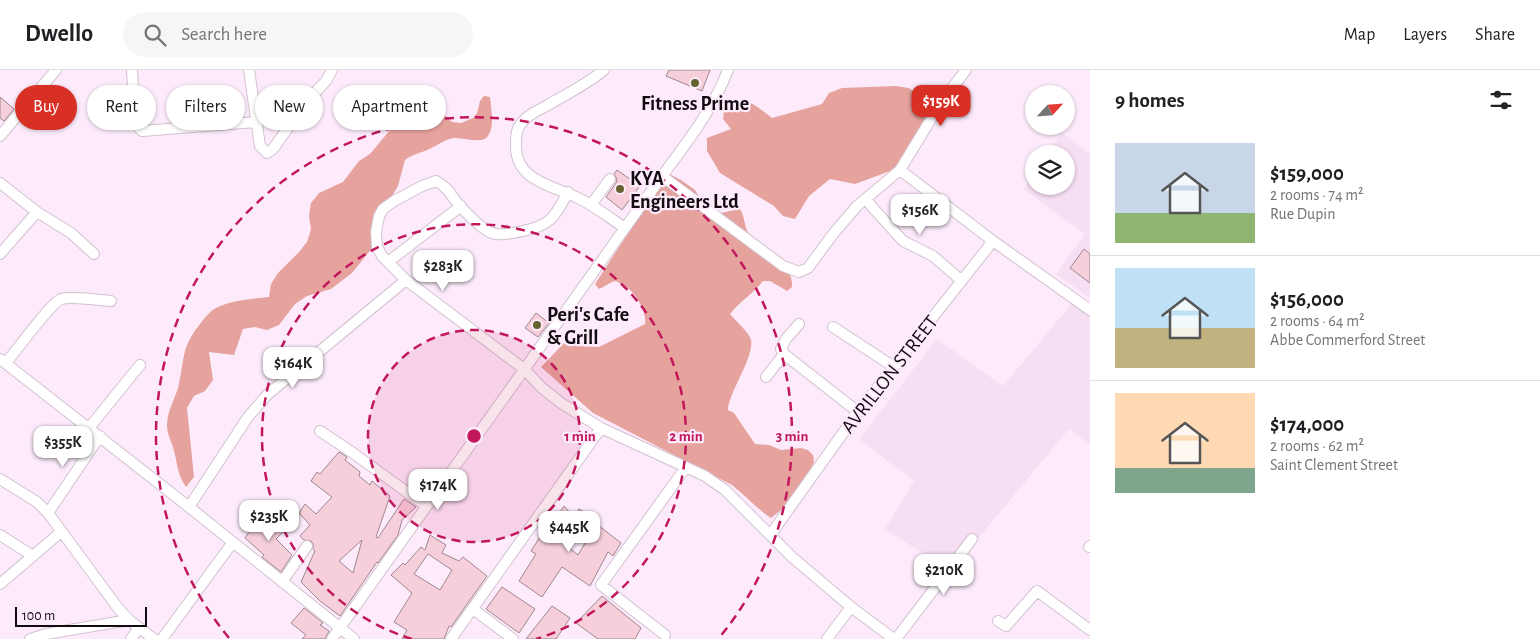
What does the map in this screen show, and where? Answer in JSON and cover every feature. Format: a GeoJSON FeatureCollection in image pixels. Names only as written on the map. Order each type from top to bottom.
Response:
{"type":"FeatureCollection","features":[{"type":"Feature","properties":{"kind":"street"},"geometry":{"type":"LineString","coordinates":[[0,136],[56,70]]}},
{"type":"Feature","properties":{"kind":"street"},"geometry":{"type":"LineString","coordinates":[[132,70],[135,119],[137,126],[142,131],[255,122]]}},
{"type":"Feature","properties":{"kind":"street"},"geometry":{"type":"LineString","coordinates":[[249,70],[255,115]]}},
{"type":"Feature","properties":{"kind":"street"},"geometry":{"type":"LineString","coordinates":[[322,85],[332,70]]}},
{"type":"Feature","properties":{"kind":"street"},"geometry":{"type":"LineString","coordinates":[[604,70],[581,86],[526,118],[516,131],[516,151],[522,169],[544,185],[568,192],[625,228]]}},
{"type":"Feature","properties":{"kind":"street"},"geometry":{"type":"LineString","coordinates":[[332,639],[706,115],[717,96],[728,70]]}},
{"type":"Feature","properties":{"kind":"street"},"geometry":{"type":"LineString","coordinates":[[662,176],[783,266],[799,272],[808,268],[857,206],[900,170],[942,101],[966,70]]}},
{"type":"Feature","properties":{"kind":"street"},"geometry":{"type":"LineString","coordinates":[[257,130],[260,146],[268,153],[286,130]]}},
{"type":"Feature","properties":{"kind":"street"},"geometry":{"type":"LineString","coordinates":[[900,170],[993,241],[1090,310]]}},
{"type":"Feature","properties":{"kind":"street"},"geometry":{"type":"LineString","coordinates":[[591,205],[610,179]]}},
{"type":"Feature","properties":{"kind":"street"},"geometry":{"type":"LineString","coordinates":[[568,192],[549,222],[537,228],[510,234],[494,234],[486,230],[461,206],[445,185],[436,181],[422,186],[383,209],[379,216],[376,232],[377,247],[382,256],[406,280],[524,369],[542,388],[601,428],[705,476],[725,490],[792,557],[851,607],[895,639],[972,539]]}},
{"type":"Feature","properties":{"kind":"street"},"geometry":{"type":"LineString","coordinates":[[0,183],[37,212],[70,233],[94,254]]}},
{"type":"Feature","properties":{"kind":"street"},"geometry":{"type":"LineString","coordinates":[[866,199],[903,241],[933,256],[962,281]]}},
{"type":"Feature","properties":{"kind":"street"},"geometry":{"type":"LineString","coordinates":[[388,262],[461,206]]}},
{"type":"Feature","properties":{"kind":"street"},"geometry":{"type":"LineString","coordinates":[[0,254],[37,212]]}},
{"type":"Feature","properties":{"kind":"street","name":"AVRILLON STREET"},"geometry":{"type":"LineString","coordinates":[[771,534],[858,412],[993,241]]}},
{"type":"Feature","properties":{"kind":"street"},"geometry":{"type":"LineString","coordinates":[[190,507],[248,417],[268,394],[406,280]]}},
{"type":"Feature","properties":{"kind":"street"},"geometry":{"type":"LineString","coordinates":[[111,301],[87,298],[61,299],[50,308],[3,361],[190,507],[354,639]]}},
{"type":"Feature","properties":{"kind":"street"},"geometry":{"type":"LineString","coordinates":[[798,324],[781,349],[784,354],[858,412]]}},
{"type":"Feature","properties":{"kind":"street"},"geometry":{"type":"LineString","coordinates":[[833,327],[894,367]]}},
{"type":"Feature","properties":{"kind":"street"},"geometry":{"type":"LineString","coordinates":[[766,376],[784,354]]}},
{"type":"Feature","properties":{"kind":"street"},"geometry":{"type":"LineString","coordinates":[[89,428],[140,365]]}},
{"type":"Feature","properties":{"kind":"street"},"geometry":{"type":"LineString","coordinates":[[451,639],[601,428]]}},
{"type":"Feature","properties":{"kind":"street"},"geometry":{"type":"LineString","coordinates":[[320,431],[426,506]]}},
{"type":"Feature","properties":{"kind":"street"},"geometry":{"type":"LineString","coordinates":[[48,513],[100,436]]}},
{"type":"Feature","properties":{"kind":"street"},"geometry":{"type":"LineString","coordinates":[[665,635],[601,585],[686,467]]}},
{"type":"Feature","properties":{"kind":"street"},"geometry":{"type":"LineString","coordinates":[[0,479],[37,502],[48,513],[118,608],[129,620],[154,639]]}},
{"type":"Feature","properties":{"kind":"street"},"geometry":{"type":"LineString","coordinates":[[0,584],[61,532]]}},
{"type":"Feature","properties":{"kind":"street"},"geometry":{"type":"LineString","coordinates":[[0,535],[33,556]]}},
{"type":"Feature","properties":{"kind":"street"},"geometry":{"type":"LineString","coordinates":[[162,639],[233,542]]}},
{"type":"Feature","properties":{"kind":"street"},"geometry":{"type":"LineString","coordinates":[[282,582],[307,546]]}},
{"type":"Feature","properties":{"kind":"street"},"geometry":{"type":"LineString","coordinates":[[998,621],[1006,626],[1037,591],[1090,630]]}},
{"type":"Feature","properties":{"kind":"street"},"geometry":{"type":"LineString","coordinates":[[827,639],[851,607]]}},
{"type":"Feature","properties":{"kind":"street"},"geometry":{"type":"LineString","coordinates":[[473,609],[513,639]]}},
{"type":"Feature","properties":{"kind":"street"},"geometry":{"type":"LineString","coordinates":[[30,639],[46,634],[129,620]]}},
{"type":"Feature","properties":{"kind":"street"},"geometry":{"type":"LineString","coordinates":[[130,639],[139,628]]}},
{"type":"Feature","properties":{"kind":"shaded area"},"geometry":{"type":"Polygon","coordinates":[[[896,86],[909,88],[918,95],[930,113],[911,151],[893,170],[855,184],[830,179],[809,196],[795,219],[783,216],[774,206],[720,173],[707,151],[707,138],[731,129],[723,119],[725,105],[733,102],[745,101],[755,105],[772,118],[822,104],[829,93],[842,88],[896,86]]]}},
{"type":"Feature","properties":{"kind":"shaded area"},"geometry":{"type":"Polygon","coordinates":[[[484,96],[490,97],[492,122],[488,136],[482,140],[450,139],[405,160],[398,186],[387,204],[386,215],[373,247],[352,273],[331,289],[307,296],[295,304],[279,325],[267,330],[255,327],[243,329],[234,355],[209,352],[213,380],[205,391],[194,396],[187,408],[194,477],[186,487],[178,470],[168,432],[167,420],[178,388],[186,348],[200,324],[211,311],[222,305],[242,300],[269,297],[271,284],[278,273],[307,242],[311,229],[309,216],[311,203],[319,193],[343,182],[359,161],[370,154],[390,130],[446,130],[446,117],[452,122],[461,123],[473,118],[477,113],[480,101],[484,96]]]}},
{"type":"Feature","properties":{"kind":"shaded area"},"geometry":{"type":"Polygon","coordinates":[[[1061,135],[1065,135],[1090,154],[1090,298],[1056,274],[1085,234],[1031,195],[1075,195],[1075,145],[1053,145],[1061,135]]]}},
{"type":"Feature","properties":{"kind":"shaded area"},"geometry":{"type":"Polygon","coordinates":[[[667,173],[695,190],[701,200],[721,213],[740,209],[749,234],[782,264],[791,278],[792,287],[787,291],[770,281],[763,281],[730,314],[748,334],[751,344],[747,362],[729,403],[728,410],[734,413],[755,444],[769,445],[781,450],[801,448],[808,450],[813,455],[814,462],[808,475],[781,510],[771,518],[732,485],[593,413],[541,367],[565,342],[578,346],[599,347],[645,324],[645,315],[641,306],[628,289],[616,281],[599,289],[595,284],[667,173]]]}},
{"type":"Feature","properties":{"kind":"shaded area"},"geometry":{"type":"Polygon","coordinates":[[[1074,301],[1090,311],[1090,444],[1069,429],[951,571],[885,529],[914,481],[859,439],[937,339],[1003,386],[1074,301]]]}},
{"type":"Feature","properties":{"kind":"building","name":"Fitness Prime"},"geometry":{"type":"Polygon","coordinates":[[[669,70],[710,70],[702,91],[666,76],[669,70]]]}},
{"type":"Feature","properties":{"kind":"building"},"geometry":{"type":"Polygon","coordinates":[[[0,97],[14,109],[4,121],[0,118],[0,97]]]}},
{"type":"Feature","properties":{"kind":"building","name":"KYA Engineers Ltd"},"geometry":{"type":"Polygon","coordinates":[[[617,170],[640,186],[622,210],[606,197],[616,183],[617,179],[614,174],[617,170]]]}},
{"type":"Feature","properties":{"kind":"building"},"geometry":{"type":"Polygon","coordinates":[[[1084,249],[1090,254],[1090,283],[1070,268],[1084,249]]]}},
{"type":"Feature","properties":{"kind":"building","name":"Peri's Cafe & Grill"},"geometry":{"type":"Polygon","coordinates":[[[536,313],[549,323],[538,337],[525,328],[536,313]]]}},
{"type":"Feature","properties":{"kind":"building"},"geometry":{"type":"Polygon","coordinates":[[[339,452],[347,457],[345,460],[360,472],[359,476],[370,485],[372,481],[390,496],[376,537],[378,538],[404,499],[416,507],[402,520],[398,535],[340,616],[320,601],[301,582],[315,551],[311,541],[304,540],[300,536],[310,525],[299,513],[305,504],[316,514],[332,497],[311,481],[317,472],[320,474],[339,452]],[[362,540],[339,561],[353,573],[362,540]]]}},
{"type":"Feature","properties":{"kind":"building"},"geometry":{"type":"Polygon","coordinates":[[[564,506],[575,518],[579,509],[596,519],[594,522],[621,543],[613,556],[608,552],[590,586],[562,567],[542,597],[519,581],[536,554],[531,551],[545,529],[578,555],[587,540],[556,518],[564,506]]]}},
{"type":"Feature","properties":{"kind":"building"},"geometry":{"type":"Polygon","coordinates":[[[262,513],[283,532],[276,539],[292,555],[281,572],[262,557],[264,555],[245,538],[262,513]]]}},
{"type":"Feature","properties":{"kind":"building"},"geometry":{"type":"Polygon","coordinates":[[[430,535],[446,545],[442,553],[459,561],[463,557],[487,576],[451,627],[449,626],[444,639],[402,639],[407,630],[394,622],[412,593],[391,575],[403,563],[405,565],[421,547],[425,550],[430,535]],[[428,554],[414,574],[440,590],[452,570],[428,554]]]}},
{"type":"Feature","properties":{"kind":"building"},"geometry":{"type":"Polygon","coordinates":[[[502,587],[535,609],[519,633],[486,609],[502,587]]]}},
{"type":"Feature","properties":{"kind":"building"},"geometry":{"type":"Polygon","coordinates":[[[602,596],[641,628],[635,639],[598,639],[576,623],[602,596]]]}},
{"type":"Feature","properties":{"kind":"building"},"geometry":{"type":"Polygon","coordinates":[[[552,606],[570,618],[556,639],[526,639],[552,606]]]}},
{"type":"Feature","properties":{"kind":"building"},"geometry":{"type":"Polygon","coordinates":[[[304,608],[323,623],[320,625],[329,631],[325,639],[302,639],[306,635],[291,623],[304,608]]]}},
{"type":"Feature","properties":{"kind":"place","name":"Fitness Prime"},"geometry":{"type":"Point","coordinates":[695,83]}},
{"type":"Feature","properties":{"kind":"place","name":"KYA Engineers Ltd"},"geometry":{"type":"Point","coordinates":[620,189]}},
{"type":"Feature","properties":{"kind":"place","name":"Peri's Cafe & Grill"},"geometry":{"type":"Point","coordinates":[537,325]}}]}
